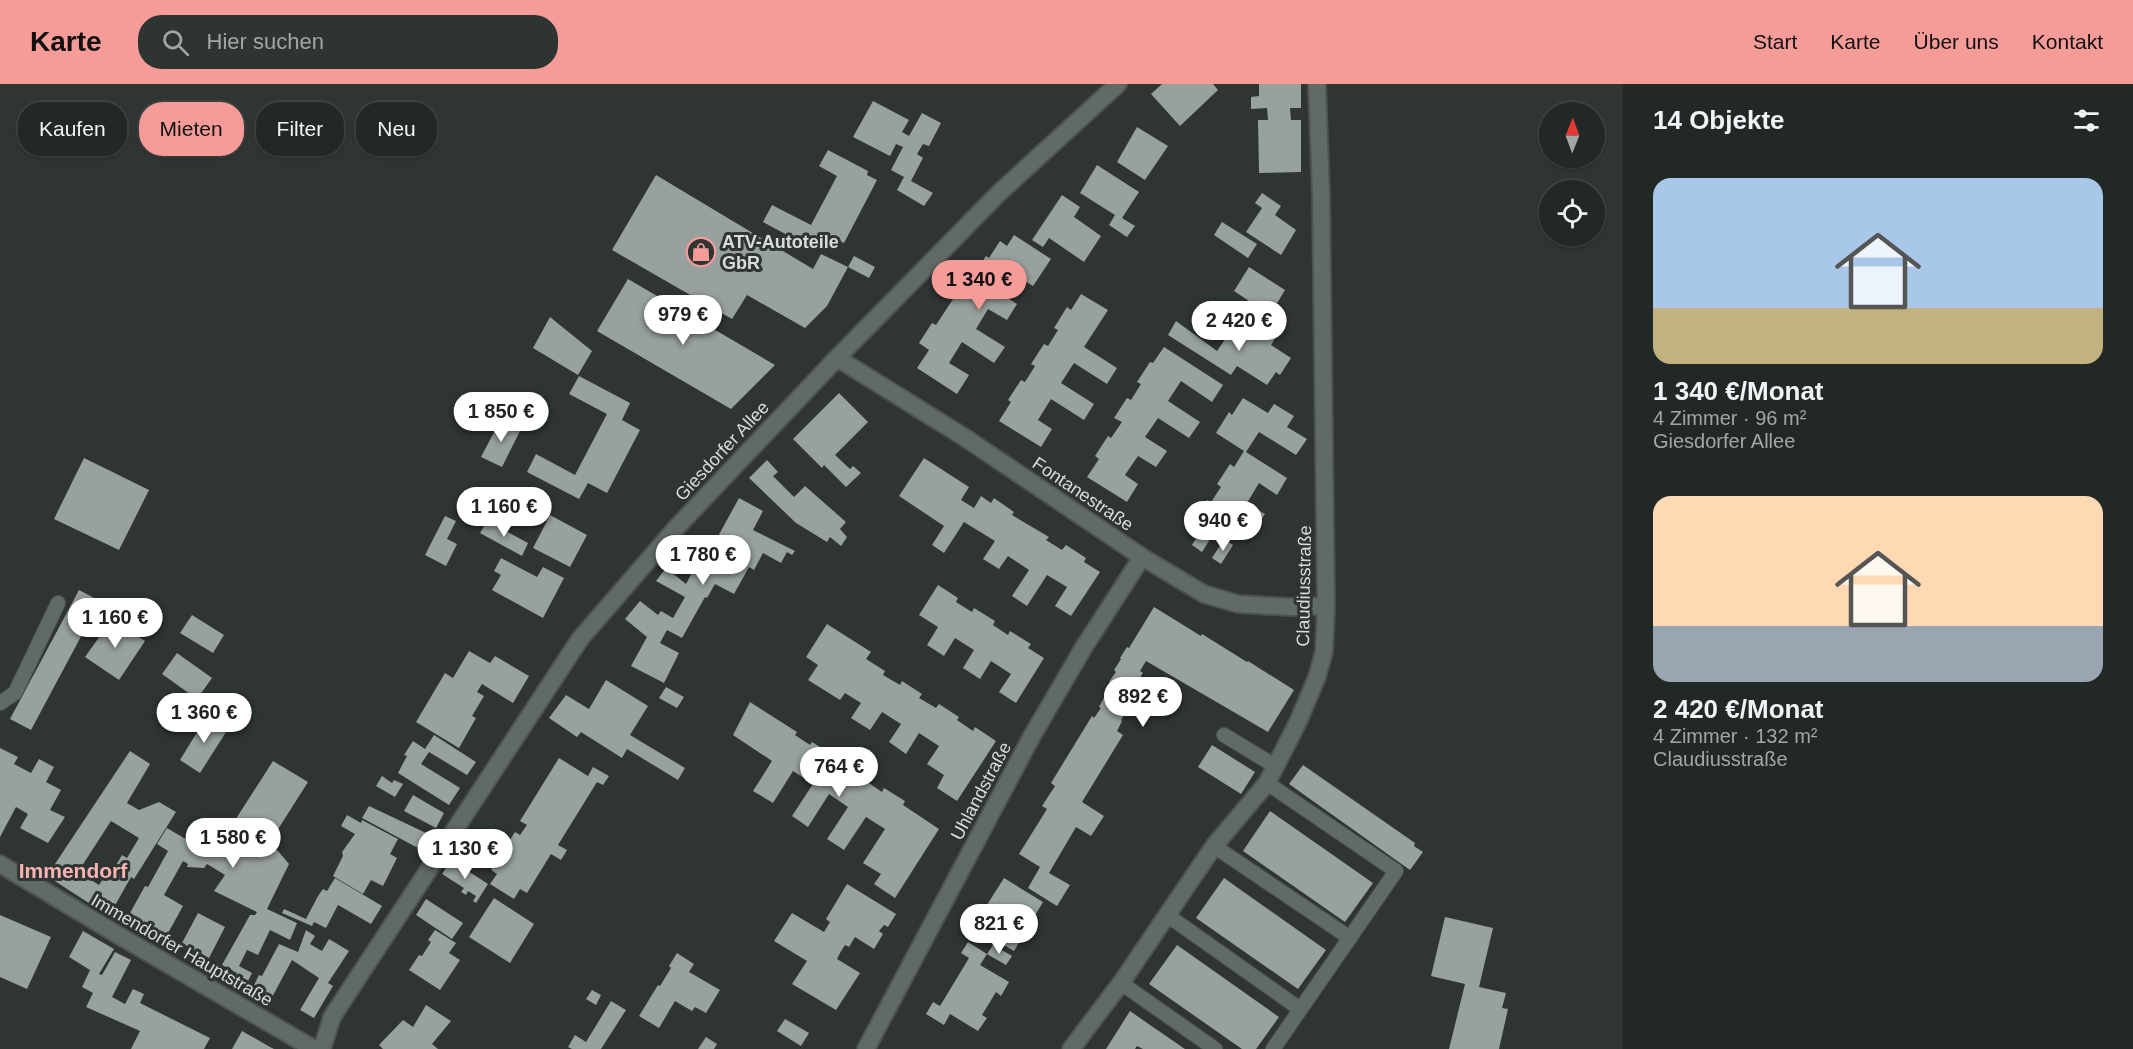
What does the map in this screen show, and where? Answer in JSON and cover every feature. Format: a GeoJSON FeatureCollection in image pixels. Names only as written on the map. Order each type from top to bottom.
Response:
{"type":"FeatureCollection","features":[{"type":"Feature","properties":{"kind":"street","name":"Giesdorfer Allee"},"geometry":{"type":"LineString","coordinates":[[322,1049],[332,1017],[579,639],[676,528],[837,358],[999,193],[1118,84]]}},
{"type":"Feature","properties":{"kind":"street","name":"Claudiusstraße"},"geometry":{"type":"LineString","coordinates":[[1071,1049],[1121,983],[1214,846],[1267,783],[1298,722],[1317,677],[1324,652],[1326,606],[1317,84]]}},
{"type":"Feature","properties":{"kind":"street","name":"Fontanestraße"},"geometry":{"type":"LineString","coordinates":[[837,358],[964,437],[1142,557],[1204,594],[1238,604],[1291,608],[1326,606]]}},
{"type":"Feature","properties":{"kind":"street","name":"Uhlandstraße"},"geometry":{"type":"LineString","coordinates":[[866,1049],[1032,736],[1084,647],[1142,557]]}},
{"type":"Feature","properties":{"kind":"street","name":"Immendorfer Hauptstraße"},"geometry":{"type":"LineString","coordinates":[[0,864],[123,939],[314,1049]]}},
{"type":"Feature","properties":{"kind":"lane"},"geometry":{"type":"LineString","coordinates":[[0,703],[15,693],[58,603]]}},
{"type":"Feature","properties":{"kind":"lane"},"geometry":{"type":"LineString","coordinates":[[1224,735],[1275,766]]}},
{"type":"Feature","properties":{"kind":"lane"},"geometry":{"type":"LineString","coordinates":[[1267,783],[1396,871],[1273,1049]]}},
{"type":"Feature","properties":{"kind":"lane"},"geometry":{"type":"LineString","coordinates":[[1214,846],[1350,938]]}},
{"type":"Feature","properties":{"kind":"lane"},"geometry":{"type":"LineString","coordinates":[[1167,915],[1300,1009]]}},
{"type":"Feature","properties":{"kind":"lane"},"geometry":{"type":"LineString","coordinates":[[1121,983],[1215,1049]]}},
{"type":"Feature","properties":{"kind":"building"},"geometry":{"type":"Polygon","coordinates":[[[1162,84],[1213,84],[1218,90],[1180,126],[1151,94],[1162,84]]]}},
{"type":"Feature","properties":{"kind":"building"},"geometry":{"type":"Polygon","coordinates":[[[1259,84],[1301,84],[1301,108],[1290,108],[1291,120],[1301,120],[1301,172],[1259,173],[1258,120],[1268,120],[1267,108],[1251,109],[1251,97],[1259,96],[1259,84]]]}},
{"type":"Feature","properties":{"kind":"building"},"geometry":{"type":"Polygon","coordinates":[[[873,101],[909,120],[902,132],[909,136],[922,113],[941,123],[929,146],[923,144],[917,154],[923,158],[911,181],[933,193],[924,206],[897,190],[904,177],[891,170],[903,147],[896,144],[890,156],[853,137],[873,101]]]}},
{"type":"Feature","properties":{"kind":"building"},"geometry":{"type":"Polygon","coordinates":[[[1137,127],[1168,146],[1145,180],[1117,162],[1137,127]]]}},
{"type":"Feature","properties":{"kind":"building"},"geometry":{"type":"Polygon","coordinates":[[[828,150],[868,171],[867,175],[877,180],[844,243],[824,233],[815,250],[763,222],[772,205],[811,225],[837,176],[819,166],[828,150]]]}},
{"type":"Feature","properties":{"kind":"building"},"geometry":{"type":"Polygon","coordinates":[[[1097,165],[1139,192],[1122,218],[1135,226],[1127,237],[1109,225],[1115,215],[1080,193],[1097,165]]]}},
{"type":"Feature","properties":{"kind":"building","name":"ATV-Autoteile GbR"},"geometry":{"type":"Polygon","coordinates":[[[656,175],[813,269],[821,254],[848,267],[827,306],[805,328],[747,295],[732,319],[612,250],[656,175]]]}},
{"type":"Feature","properties":{"kind":"building"},"geometry":{"type":"Polygon","coordinates":[[[1262,193],[1281,206],[1275,215],[1296,230],[1281,255],[1246,232],[1262,208],[1255,203],[1262,193]]]}},
{"type":"Feature","properties":{"kind":"building"},"geometry":{"type":"Polygon","coordinates":[[[1062,195],[1080,207],[1074,217],[1101,236],[1084,262],[1049,238],[1043,247],[1032,240],[1062,195]]]}},
{"type":"Feature","properties":{"kind":"building"},"geometry":{"type":"Polygon","coordinates":[[[1222,222],[1257,244],[1248,258],[1214,235],[1222,222]]]}},
{"type":"Feature","properties":{"kind":"building"},"geometry":{"type":"Polygon","coordinates":[[[1014,235],[1051,259],[1033,286],[1015,275],[1003,295],[1017,304],[1007,320],[988,309],[976,329],[1005,347],[994,363],[962,342],[949,363],[969,375],[957,394],[917,368],[929,350],[919,343],[932,323],[936,325],[959,290],[962,292],[986,256],[989,258],[1000,241],[1007,246],[1014,235]]]}},
{"type":"Feature","properties":{"kind":"building"},"geometry":{"type":"Polygon","coordinates":[[[854,256],[875,267],[869,278],[848,267],[854,256]]]}},
{"type":"Feature","properties":{"kind":"building"},"geometry":{"type":"Polygon","coordinates":[[[1249,267],[1285,290],[1270,315],[1234,291],[1249,267]]]}},
{"type":"Feature","properties":{"kind":"building"},"geometry":{"type":"Polygon","coordinates":[[[628,279],[775,365],[731,409],[597,331],[628,279]]]}},
{"type":"Feature","properties":{"kind":"building"},"geometry":{"type":"Polygon","coordinates":[[[1081,294],[1108,310],[1084,347],[1117,368],[1107,384],[1074,363],[1061,383],[1094,404],[1084,420],[1051,399],[1038,420],[1052,429],[1041,447],[999,421],[1011,402],[1008,400],[1021,380],[1025,382],[1035,366],[1031,364],[1044,344],[1048,346],[1058,330],[1054,328],[1067,307],[1071,310],[1081,294]]]}},
{"type":"Feature","properties":{"kind":"building"},"geometry":{"type":"Polygon","coordinates":[[[550,317],[592,351],[578,375],[533,348],[550,317]]]}},
{"type":"Feature","properties":{"kind":"building"},"geometry":{"type":"Polygon","coordinates":[[[1176,321],[1217,351],[1232,329],[1248,339],[1259,322],[1278,334],[1271,345],[1291,358],[1280,375],[1276,372],[1267,385],[1237,366],[1231,375],[1168,335],[1176,321]]]}},
{"type":"Feature","properties":{"kind":"building"},"geometry":{"type":"Polygon","coordinates":[[[1164,347],[1223,385],[1212,402],[1181,381],[1168,401],[1200,422],[1189,438],[1158,418],[1145,437],[1167,451],[1156,467],[1138,456],[1125,475],[1138,484],[1127,502],[1087,477],[1099,459],[1095,456],[1108,436],[1111,438],[1122,422],[1114,418],[1127,398],[1131,400],[1141,384],[1137,382],[1150,362],[1153,363],[1164,347]]]}},
{"type":"Feature","properties":{"kind":"building"},"geometry":{"type":"Polygon","coordinates":[[[579,376],[630,403],[622,420],[640,430],[607,493],[588,483],[579,499],[527,472],[536,454],[575,475],[607,414],[569,394],[579,376]]]}},
{"type":"Feature","properties":{"kind":"building"},"geometry":{"type":"Polygon","coordinates":[[[839,393],[868,422],[835,455],[850,469],[853,466],[861,473],[846,487],[824,465],[822,468],[793,439],[839,393]]]}},
{"type":"Feature","properties":{"kind":"building"},"geometry":{"type":"Polygon","coordinates":[[[1243,398],[1268,413],[1274,404],[1294,416],[1287,427],[1307,439],[1296,455],[1259,432],[1246,452],[1287,478],[1277,495],[1259,483],[1247,503],[1265,514],[1254,530],[1236,519],[1224,538],[1214,533],[1202,552],[1192,545],[1204,526],[1194,520],[1207,500],[1211,502],[1221,487],[1217,484],[1230,464],[1234,467],[1244,451],[1216,433],[1229,412],[1232,415],[1243,398]]]}},
{"type":"Feature","properties":{"kind":"building"},"geometry":{"type":"Polygon","coordinates":[[[501,419],[521,429],[502,467],[481,457],[501,419]]]}},
{"type":"Feature","properties":{"kind":"building"},"geometry":{"type":"Polygon","coordinates":[[[84,458],[149,490],[119,550],[54,519],[84,458]]]}},
{"type":"Feature","properties":{"kind":"building"},"geometry":{"type":"Polygon","coordinates":[[[924,458],[969,487],[961,500],[974,508],[981,496],[991,503],[994,498],[1014,512],[1012,515],[1049,537],[1046,540],[1062,550],[1066,545],[1086,558],[1084,562],[1100,572],[1071,616],[1055,606],[1067,587],[1047,575],[1027,606],[1012,596],[1029,570],[1008,556],[999,569],[983,559],[995,541],[964,522],[944,553],[932,545],[944,526],[899,496],[924,458]]]}},
{"type":"Feature","properties":{"kind":"building"},"geometry":{"type":"Polygon","coordinates":[[[767,460],[778,472],[773,476],[794,497],[805,486],[846,522],[840,529],[847,537],[841,546],[830,537],[827,542],[796,523],[749,478],[767,460]]]}},
{"type":"Feature","properties":{"kind":"building"},"geometry":{"type":"Polygon","coordinates":[[[739,498],[763,511],[753,530],[795,551],[792,555],[787,552],[781,563],[763,553],[754,570],[749,567],[734,594],[715,584],[682,638],[667,630],[660,643],[679,653],[664,683],[631,666],[647,637],[625,619],[640,601],[658,615],[661,611],[673,618],[685,597],[656,581],[666,568],[686,584],[693,571],[698,573],[739,498]]]}},
{"type":"Feature","properties":{"kind":"building"},"geometry":{"type":"Polygon","coordinates":[[[550,515],[587,535],[570,567],[533,548],[550,515]]]}},
{"type":"Feature","properties":{"kind":"building"},"geometry":{"type":"Polygon","coordinates":[[[445,516],[456,521],[447,539],[457,544],[446,566],[425,555],[445,516]]]}},
{"type":"Feature","properties":{"kind":"building"},"geometry":{"type":"Polygon","coordinates":[[[487,521],[528,543],[522,556],[480,533],[487,521]]]}},
{"type":"Feature","properties":{"kind":"building"},"geometry":{"type":"Polygon","coordinates":[[[1224,539],[1233,545],[1221,564],[1212,558],[1224,539]]]}},
{"type":"Feature","properties":{"kind":"building"},"geometry":{"type":"Polygon","coordinates":[[[501,558],[537,577],[543,567],[564,578],[543,618],[492,590],[501,575],[494,571],[501,558]]]}},
{"type":"Feature","properties":{"kind":"building"},"geometry":{"type":"Polygon","coordinates":[[[938,585],[958,598],[956,602],[972,612],[974,608],[995,621],[993,625],[1008,635],[1010,631],[1031,644],[1028,648],[1044,658],[1016,703],[999,692],[1011,674],[991,661],[980,679],[963,668],[974,650],[955,638],[944,656],[927,645],[938,627],[919,615],[938,585]]]}},
{"type":"Feature","properties":{"kind":"building"},"geometry":{"type":"Polygon","coordinates":[[[79,590],[100,601],[31,730],[10,719],[79,590]]]}},
{"type":"Feature","properties":{"kind":"building"},"geometry":{"type":"Polygon","coordinates":[[[1154,607],[1294,690],[1268,732],[1146,661],[1140,671],[1143,673],[1136,684],[1138,686],[1131,695],[1133,697],[1117,731],[1123,735],[1082,802],[1104,816],[1091,836],[1076,827],[1049,873],[1070,885],[1057,906],[1028,888],[1040,867],[1019,854],[1047,809],[1042,806],[1055,786],[1051,783],[1092,716],[1094,718],[1101,708],[1099,707],[1111,684],[1109,682],[1116,672],[1114,670],[1120,658],[1127,647],[1129,648],[1154,607]]]}},
{"type":"Feature","properties":{"kind":"building"},"geometry":{"type":"Polygon","coordinates":[[[192,615],[224,635],[213,653],[180,633],[192,615]]]}},
{"type":"Feature","properties":{"kind":"building"},"geometry":{"type":"Polygon","coordinates":[[[112,619],[145,641],[119,680],[85,657],[112,619]]]}},
{"type":"Feature","properties":{"kind":"building"},"geometry":{"type":"Polygon","coordinates":[[[827,624],[871,652],[866,659],[885,671],[883,675],[900,685],[902,681],[922,694],[919,698],[936,708],[939,704],[959,717],[957,720],[973,731],[975,727],[996,741],[957,801],[937,788],[944,775],[927,764],[939,746],[919,733],[906,754],[889,742],[901,724],[882,712],[870,730],[851,718],[861,703],[845,693],[840,700],[808,680],[818,665],[806,657],[827,624]]]}},
{"type":"Feature","properties":{"kind":"building"},"geometry":{"type":"Polygon","coordinates":[[[469,651],[490,663],[495,656],[529,676],[513,703],[482,684],[477,692],[484,696],[472,716],[476,718],[459,748],[416,722],[445,673],[453,678],[469,651]]]}},
{"type":"Feature","properties":{"kind":"building"},"geometry":{"type":"Polygon","coordinates":[[[177,653],[212,678],[197,699],[162,674],[177,653]]]}},
{"type":"Feature","properties":{"kind":"building"},"geometry":{"type":"Polygon","coordinates":[[[606,680],[648,706],[630,735],[685,768],[678,780],[627,749],[622,758],[581,732],[577,737],[549,718],[566,695],[589,709],[606,680]]]}},
{"type":"Feature","properties":{"kind":"building"},"geometry":{"type":"Polygon","coordinates":[[[666,687],[684,697],[677,708],[659,698],[666,687]]]}},
{"type":"Feature","properties":{"kind":"building"},"geometry":{"type":"Polygon","coordinates":[[[750,702],[797,732],[795,735],[810,745],[812,742],[833,755],[830,758],[846,768],[848,765],[869,778],[866,781],[882,792],[884,788],[905,801],[903,805],[939,829],[895,898],[874,884],[881,874],[863,863],[885,829],[866,817],[844,850],[827,839],[848,807],[829,794],[808,827],[792,816],[813,784],[793,771],[773,803],[753,791],[772,761],[733,735],[750,702]]]}},
{"type":"Feature","properties":{"kind":"building"},"geometry":{"type":"Polygon","coordinates":[[[207,716],[228,729],[200,773],[180,760],[207,716]]]}},
{"type":"Feature","properties":{"kind":"building"},"geometry":{"type":"Polygon","coordinates":[[[434,735],[476,762],[467,775],[429,752],[421,764],[460,788],[449,805],[398,773],[407,756],[404,755],[413,741],[425,749],[434,735]]]}},
{"type":"Feature","properties":{"kind":"building"},"geometry":{"type":"Polygon","coordinates":[[[1212,745],[1255,772],[1241,794],[1198,767],[1212,745]]]}},
{"type":"Feature","properties":{"kind":"building"},"geometry":{"type":"Polygon","coordinates":[[[0,748],[18,757],[14,764],[31,773],[39,759],[54,767],[46,782],[61,790],[50,810],[65,817],[48,843],[20,828],[28,814],[16,807],[0,837],[0,748]]]}},
{"type":"Feature","properties":{"kind":"building"},"geometry":{"type":"Polygon","coordinates":[[[130,751],[150,764],[127,803],[139,810],[159,802],[176,812],[134,879],[131,877],[109,916],[47,876],[130,751]],[[111,821],[78,872],[99,885],[112,865],[115,867],[122,855],[127,858],[139,838],[111,821]]]}},
{"type":"Feature","properties":{"kind":"building"},"geometry":{"type":"Polygon","coordinates":[[[559,758],[588,776],[593,767],[609,776],[603,785],[597,782],[558,845],[567,850],[561,860],[551,854],[527,893],[520,889],[514,899],[490,884],[497,874],[491,870],[515,832],[520,835],[527,825],[520,821],[559,758]]]}},
{"type":"Feature","properties":{"kind":"building"},"geometry":{"type":"Polygon","coordinates":[[[273,761],[308,782],[268,845],[278,851],[289,864],[267,909],[297,923],[290,940],[270,930],[258,955],[247,950],[239,966],[252,973],[245,987],[233,980],[237,973],[222,965],[250,915],[255,915],[257,912],[214,891],[225,875],[207,864],[204,868],[187,867],[188,864],[183,861],[164,895],[183,906],[167,935],[148,925],[144,933],[125,922],[168,851],[157,844],[167,828],[199,847],[201,844],[214,853],[273,761]]]}},
{"type":"Feature","properties":{"kind":"building"},"geometry":{"type":"Polygon","coordinates":[[[1303,765],[1415,843],[1414,846],[1423,852],[1410,870],[1289,784],[1303,765]]]}},
{"type":"Feature","properties":{"kind":"building"},"geometry":{"type":"Polygon","coordinates":[[[382,776],[392,783],[394,780],[403,784],[395,797],[376,786],[382,776]]]}},
{"type":"Feature","properties":{"kind":"building"},"geometry":{"type":"Polygon","coordinates":[[[413,795],[444,813],[436,828],[404,811],[413,795]]]}},
{"type":"Feature","properties":{"kind":"building"},"geometry":{"type":"Polygon","coordinates":[[[369,806],[426,833],[418,848],[362,818],[369,806]]]}},
{"type":"Feature","properties":{"kind":"building"},"geometry":{"type":"Polygon","coordinates":[[[1270,811],[1373,883],[1345,922],[1243,851],[1270,811]]]}},
{"type":"Feature","properties":{"kind":"building"},"geometry":{"type":"Polygon","coordinates":[[[347,815],[361,823],[362,820],[398,839],[390,854],[397,858],[383,886],[371,880],[363,894],[333,876],[343,856],[342,852],[355,834],[341,826],[347,815]]]}},
{"type":"Feature","properties":{"kind":"building"},"geometry":{"type":"Polygon","coordinates":[[[451,860],[488,884],[476,903],[473,901],[476,896],[468,891],[466,895],[461,892],[464,888],[442,874],[451,860]]]}},
{"type":"Feature","properties":{"kind":"building"},"geometry":{"type":"Polygon","coordinates":[[[335,878],[382,906],[371,924],[338,905],[326,928],[314,922],[312,926],[282,913],[284,909],[306,919],[318,896],[323,889],[327,891],[335,878]]]}},
{"type":"Feature","properties":{"kind":"building"},"geometry":{"type":"Polygon","coordinates":[[[1004,878],[1043,902],[1014,951],[973,927],[1004,878]]]}},
{"type":"Feature","properties":{"kind":"building"},"geometry":{"type":"Polygon","coordinates":[[[1224,878],[1326,950],[1298,989],[1196,918],[1224,878]]]}},
{"type":"Feature","properties":{"kind":"building"},"geometry":{"type":"Polygon","coordinates":[[[847,884],[896,914],[888,927],[884,925],[879,931],[883,934],[874,949],[855,937],[849,947],[845,945],[840,953],[837,959],[860,973],[836,1010],[792,984],[807,961],[774,941],[792,913],[824,932],[830,922],[826,919],[847,884]]]}},
{"type":"Feature","properties":{"kind":"building"},"geometry":{"type":"Polygon","coordinates":[[[494,898],[534,924],[510,963],[469,937],[494,898]]]}},
{"type":"Feature","properties":{"kind":"building"},"geometry":{"type":"Polygon","coordinates":[[[426,899],[463,923],[452,939],[416,915],[426,899]]]}},
{"type":"Feature","properties":{"kind":"building"},"geometry":{"type":"Polygon","coordinates":[[[198,913],[225,927],[209,958],[182,943],[198,913]]]}},
{"type":"Feature","properties":{"kind":"building"},"geometry":{"type":"Polygon","coordinates":[[[0,915],[51,937],[27,989],[0,977],[0,915]]]}},
{"type":"Feature","properties":{"kind":"building"},"geometry":{"type":"Polygon","coordinates":[[[1445,917],[1493,928],[1479,987],[1506,993],[1502,1008],[1508,1009],[1499,1049],[1449,1049],[1465,984],[1431,976],[1445,917]]]}},
{"type":"Feature","properties":{"kind":"building"},"geometry":{"type":"Polygon","coordinates":[[[306,930],[315,936],[310,944],[322,951],[329,939],[349,951],[328,983],[333,986],[314,1018],[300,1010],[319,978],[292,960],[270,1001],[251,991],[279,944],[298,952],[306,930]]]}},
{"type":"Feature","properties":{"kind":"building"},"geometry":{"type":"Polygon","coordinates":[[[435,930],[456,943],[449,953],[460,960],[440,990],[409,970],[419,955],[422,956],[435,930]]]}},
{"type":"Feature","properties":{"kind":"building"},"geometry":{"type":"Polygon","coordinates":[[[83,931],[114,949],[99,974],[102,975],[115,952],[131,960],[112,997],[125,1004],[133,989],[144,994],[140,1003],[210,1038],[204,1049],[131,1049],[140,1031],[86,1007],[93,993],[82,987],[90,970],[69,957],[83,931]]]}},
{"type":"Feature","properties":{"kind":"building"},"geometry":{"type":"Polygon","coordinates":[[[968,942],[987,954],[980,965],[1009,982],[1001,996],[996,992],[982,1015],[987,1018],[978,1031],[950,1014],[944,1025],[926,1014],[933,1002],[940,1006],[969,958],[961,953],[968,942]]]}},
{"type":"Feature","properties":{"kind":"building"},"geometry":{"type":"Polygon","coordinates":[[[993,945],[1012,956],[1006,965],[987,954],[993,945]]]}},
{"type":"Feature","properties":{"kind":"building"},"geometry":{"type":"Polygon","coordinates":[[[1177,945],[1279,1017],[1256,1049],[1242,1049],[1149,984],[1177,945]]]}},
{"type":"Feature","properties":{"kind":"building"},"geometry":{"type":"Polygon","coordinates":[[[677,953],[694,964],[689,972],[720,990],[706,1013],[695,1007],[692,1011],[675,1001],[659,1028],[639,1016],[671,968],[669,966],[677,953]]]}},
{"type":"Feature","properties":{"kind":"building"},"geometry":{"type":"Polygon","coordinates":[[[592,990],[601,995],[596,1005],[586,999],[592,990]]]}},
{"type":"Feature","properties":{"kind":"building"},"geometry":{"type":"Polygon","coordinates":[[[611,1001],[626,1010],[601,1049],[568,1047],[575,1035],[586,1042],[611,1001]]]}},
{"type":"Feature","properties":{"kind":"building"},"geometry":{"type":"Polygon","coordinates":[[[426,1005],[451,1021],[432,1044],[438,1049],[383,1049],[379,1045],[403,1020],[413,1027],[426,1005]]]}},
{"type":"Feature","properties":{"kind":"building"},"geometry":{"type":"Polygon","coordinates":[[[1130,1011],[1185,1049],[1143,1049],[1137,1046],[1135,1049],[1106,1049],[1130,1011]]]}},
{"type":"Feature","properties":{"kind":"building"},"geometry":{"type":"Polygon","coordinates":[[[785,1019],[809,1033],[801,1046],[777,1031],[785,1019]]]}},
{"type":"Feature","properties":{"kind":"building"},"geometry":{"type":"Polygon","coordinates":[[[242,1031],[270,1047],[274,1049],[232,1049],[242,1031]]]}},
{"type":"Feature","properties":{"kind":"building"},"geometry":{"type":"Polygon","coordinates":[[[706,1037],[717,1044],[714,1049],[698,1049],[706,1037]]]}},
{"type":"Feature","properties":{"kind":"place","name":"ATV-Autoteile GbR"},"geometry":{"type":"Point","coordinates":[701,252]}},
{"type":"Feature","properties":{"kind":"district","name":"Immendorf"},"geometry":{"type":"Point","coordinates":[73,870]}}]}
